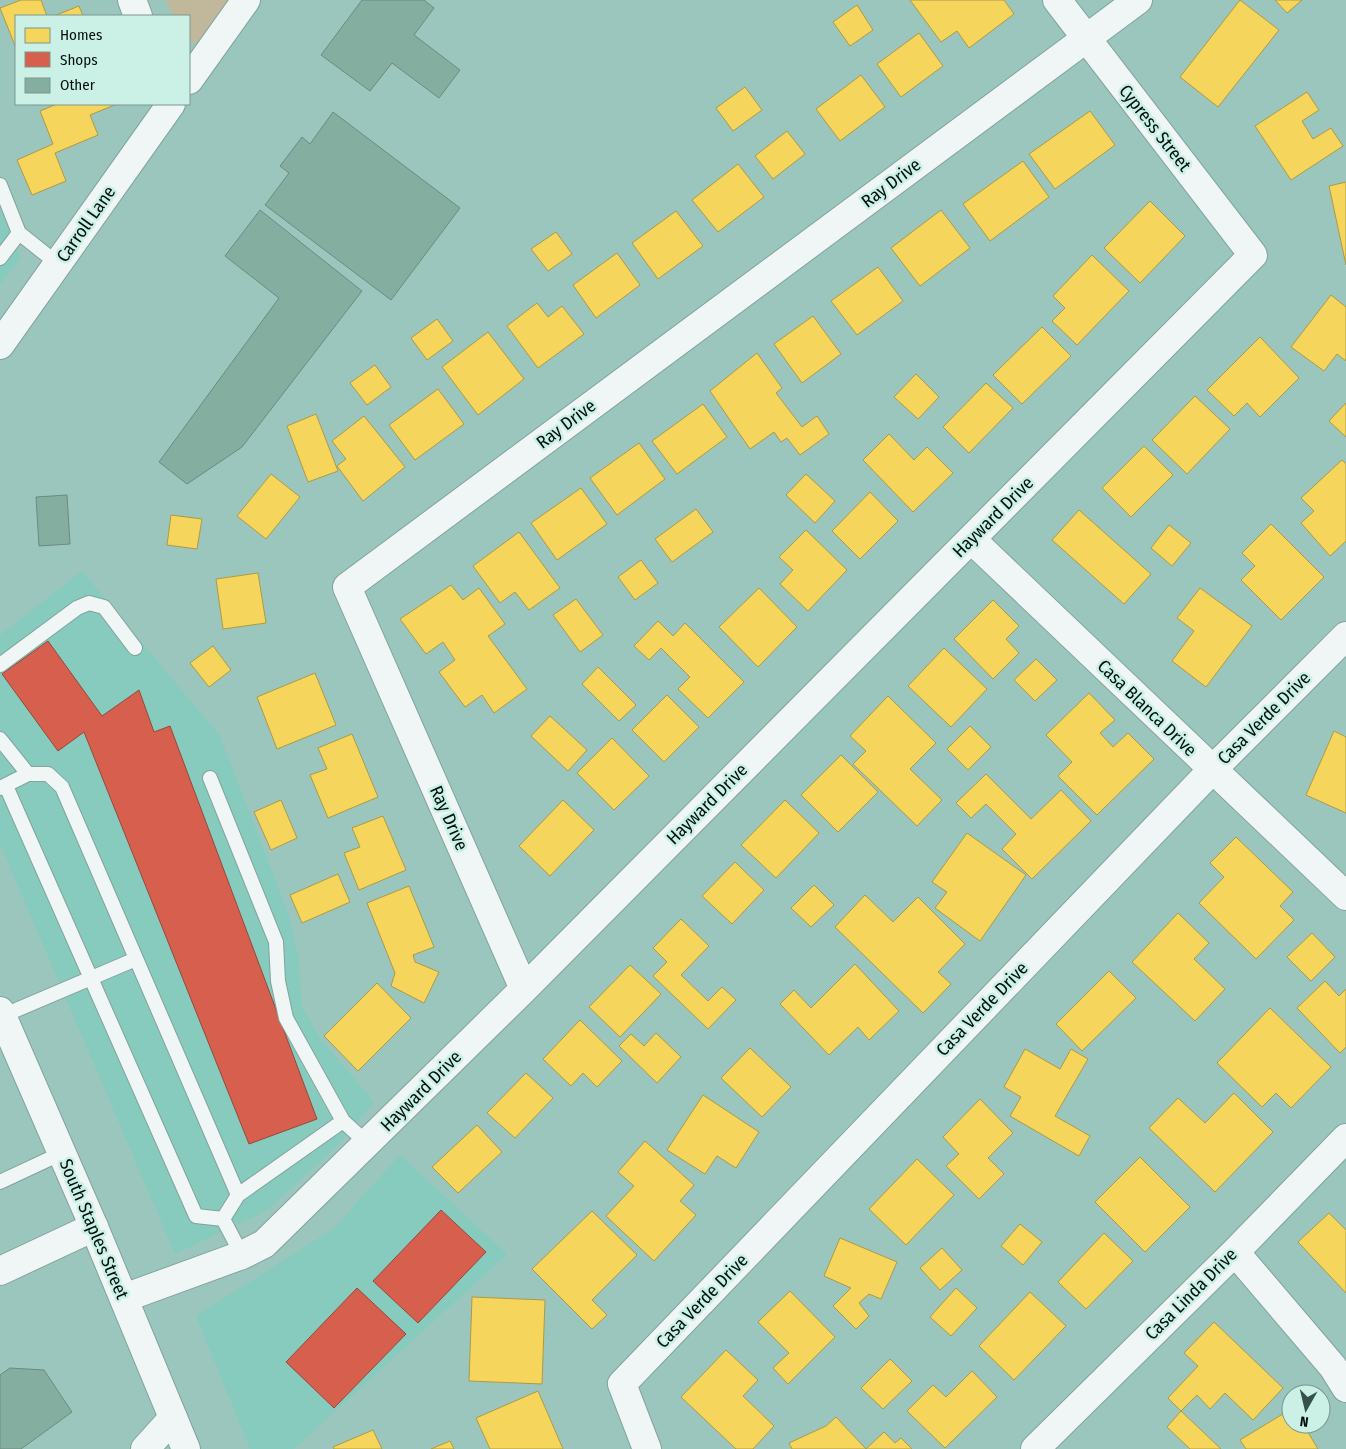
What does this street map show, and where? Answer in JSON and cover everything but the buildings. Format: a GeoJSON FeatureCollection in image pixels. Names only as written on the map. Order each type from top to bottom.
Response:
{"type":"FeatureCollection","features":[{"type":"Feature","properties":{"kind":"street"},"geometry":{"type":"LineString","coordinates":[[132,0],[138,15]]}},
{"type":"Feature","properties":{"kind":"street"},"geometry":{"type":"LineString","coordinates":[[190,79],[246,0]]}},
{"type":"Feature","properties":{"kind":"street","name":"Cypress Street"},"geometry":{"type":"LineString","coordinates":[[1057,0],[1253,255]]}},
{"type":"Feature","properties":{"kind":"street","name":"Ray Drive"},"geometry":{"type":"LineString","coordinates":[[524,989],[347,587],[1138,0]]}},
{"type":"Feature","properties":{"kind":"street","name":"Carroll Lane"},"geometry":{"type":"LineString","coordinates":[[0,344],[170,105]]}},
{"type":"Feature","properties":{"kind":"street","name":"Hayward Drive"},"geometry":{"type":"LineString","coordinates":[[124,1298],[242,1255],[264,1244],[524,989],[1253,255]]}},
{"type":"Feature","properties":{"kind":"street","name":"Casa Blanca Drive"},"geometry":{"type":"LineString","coordinates":[[970,539],[1346,896]]}},
{"type":"Feature","properties":{"kind":"street","name":"Casa Verde Drive"},"geometry":{"type":"LineString","coordinates":[[647,1449],[622,1384],[1212,770],[1346,636]]}},
{"type":"Feature","properties":{"kind":"street","name":"South Staples Street"},"geometry":{"type":"LineString","coordinates":[[1,1013],[94,1227],[186,1449]]}},
{"type":"Feature","properties":{"kind":"street","name":"Casa Linda Drive"},"geometry":{"type":"LineString","coordinates":[[1035,1449],[1346,1138]]}},
{"type":"Feature","properties":{"kind":"street"},"geometry":{"type":"LineString","coordinates":[[0,1272],[94,1227]]}},
{"type":"Feature","properties":{"kind":"street"},"geometry":{"type":"LineString","coordinates":[[1234,1252],[1333,1367],[1346,1388]]}},
{"type":"Feature","properties":{"kind":"street"},"geometry":{"type":"LineString","coordinates":[[145,1449],[173,1418]]}},
{"type":"Feature","properties":{"kind":"lane"},"geometry":{"type":"LineString","coordinates":[[0,186],[19,233],[58,264]]}},
{"type":"Feature","properties":{"kind":"lane"},"geometry":{"type":"LineString","coordinates":[[0,258],[19,233]]}},
{"type":"Feature","properties":{"kind":"lane"},"geometry":{"type":"LineString","coordinates":[[0,664],[77,608],[89,603],[104,607],[135,648]]}},
{"type":"Feature","properties":{"kind":"lane"},"geometry":{"type":"LineString","coordinates":[[0,739],[28,774]]}},
{"type":"Feature","properties":{"kind":"lane"},"geometry":{"type":"LineString","coordinates":[[223,1218],[196,1216],[91,978],[3,787],[28,774],[48,774],[62,787],[238,1195]]}},
{"type":"Feature","properties":{"kind":"lane"},"geometry":{"type":"LineString","coordinates":[[210,778],[276,942],[278,981],[286,1018],[343,1121],[367,1143]]}},
{"type":"Feature","properties":{"kind":"lane"},"geometry":{"type":"LineString","coordinates":[[1,1013],[136,959]]}},
{"type":"Feature","properties":{"kind":"lane"},"geometry":{"type":"LineString","coordinates":[[223,1218],[238,1195],[343,1121]]}},
{"type":"Feature","properties":{"kind":"lane"},"geometry":{"type":"LineString","coordinates":[[0,1182],[62,1153]]}},
{"type":"Feature","properties":{"kind":"lane"},"geometry":{"type":"LineString","coordinates":[[223,1218],[242,1255]]}},
{"type":"Feature","properties":{"kind":"shaded area"},"geometry":{"type":"Polygon","coordinates":[[[166,0],[232,0],[201,42],[190,43],[190,15],[173,15],[166,0]]]}},
{"type":"Feature","properties":{"kind":"shaded area"},"geometry":{"type":"Polygon","coordinates":[[[0,209],[21,258],[0,284],[0,209]]]}},
{"type":"Feature","properties":{"kind":"shaded area"},"geometry":{"type":"Polygon","coordinates":[[[82,571],[220,736],[288,913],[298,954],[302,1007],[320,1038],[374,1102],[336,1147],[266,1211],[175,1254],[0,844],[0,635],[82,571]]]}},
{"type":"Feature","properties":{"kind":"shaded area"},"geometry":{"type":"Polygon","coordinates":[[[400,1155],[507,1254],[294,1449],[250,1449],[196,1316],[333,1229],[400,1155]]]}}]}
